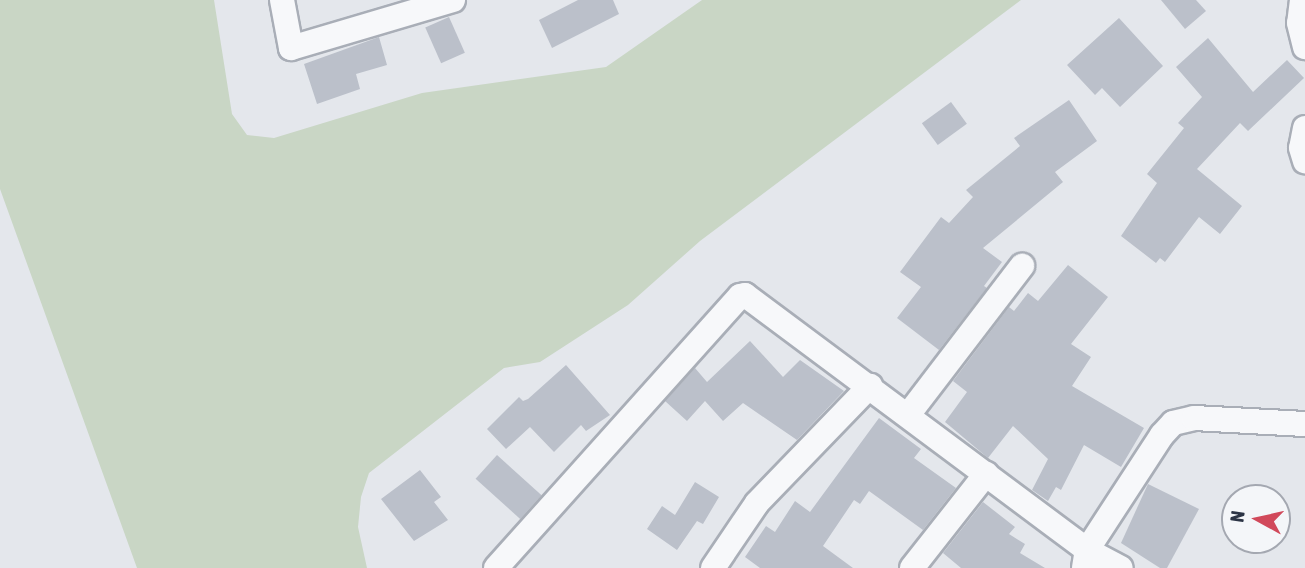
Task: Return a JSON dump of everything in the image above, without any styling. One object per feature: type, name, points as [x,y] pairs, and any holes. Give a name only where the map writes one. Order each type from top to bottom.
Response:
[{"type":"street","points":[[282,0],[291,48],[453,0]]},
{"type":"street","points":[[1302,0],[1299,23],[1305,47]]},
{"type":"street","points":[[1305,128],[1301,148],[1305,161]]},
{"type":"street","points":[[908,415],[1022,266]]},
{"type":"street","points":[[496,568],[740,296],[750,296],[986,474],[1086,559],[1121,568]]},
{"type":"street","points":[[713,568],[757,503],[870,386]]},
{"type":"street","points":[[1086,559],[1162,435],[1173,423],[1194,418],[1305,424]]},
{"type":"street","points":[[912,568],[986,474]]},
{"type":"green space","points":[[0,0],[214,0],[232,114],[247,135],[274,138],[422,93],[606,67],[702,0],[1021,0],[700,241],[628,305],[540,362],[504,368],[369,473],[361,497],[358,527],[367,568],[137,568],[0,189]]},
{"type":"building","points":[[578,0],[613,0],[619,14],[552,48],[539,20]]},
{"type":"building","points":[[1161,0],[1196,0],[1206,11],[1185,29]]},
{"type":"building","points":[[449,17],[465,53],[441,63],[425,28]]},
{"type":"building","points":[[1119,18],[1163,66],[1120,107],[1102,88],[1095,95],[1067,65]]},
{"type":"building","points":[[379,37],[387,65],[356,74],[360,89],[317,104],[304,64]]},
{"type":"building","points":[[1208,38],[1253,92],[1287,60],[1304,78],[1248,131],[1240,123],[1197,169],[1242,206],[1220,234],[1199,217],[1165,262],[1160,258],[1156,263],[1121,236],[1157,183],[1147,174],[1184,128],[1178,123],[1202,97],[1176,67]]},
{"type":"building","points":[[1069,100],[1097,141],[1055,172],[1063,182],[983,248],[1002,262],[984,286],[987,288],[939,350],[897,318],[921,287],[900,272],[941,217],[949,223],[973,197],[966,190],[1020,146],[1014,138]]},
{"type":"building","points":[[951,102],[967,124],[938,145],[922,123]]},
{"type":"building","points":[[1068,265],[1108,297],[1071,344],[1091,357],[1072,386],[1144,428],[1121,467],[1084,445],[1061,490],[1056,487],[1048,501],[1032,490],[1048,459],[1013,426],[988,458],[945,422],[967,392],[953,381],[1009,307],[1014,311],[1028,293],[1038,301]]},
{"type":"building","points":[[750,341],[783,377],[800,360],[844,391],[797,440],[743,403],[723,421],[705,401],[687,421],[665,401],[695,368],[707,382]]},
{"type":"building","points":[[566,365],[610,415],[586,431],[581,425],[554,452],[530,427],[506,449],[487,429],[519,397],[523,401],[528,399]]},
{"type":"building","points":[[879,418],[921,449],[914,458],[956,488],[923,530],[869,491],[860,504],[854,500],[823,546],[853,568],[760,568],[745,557],[766,526],[775,532],[795,501],[810,512]]},
{"type":"building","points":[[497,455],[542,495],[520,519],[476,479]]},
{"type":"building","points":[[420,470],[441,497],[434,502],[448,520],[414,541],[381,499]]},
{"type":"building","points":[[695,482],[719,497],[703,524],[697,521],[677,550],[647,529],[662,506],[675,515]]},
{"type":"building","points":[[1148,484],[1199,509],[1167,568],[1160,568],[1121,543]]},
{"type":"building","points":[[983,502],[1015,527],[1009,534],[1025,544],[1020,553],[1045,568],[961,568],[943,553]]}]
